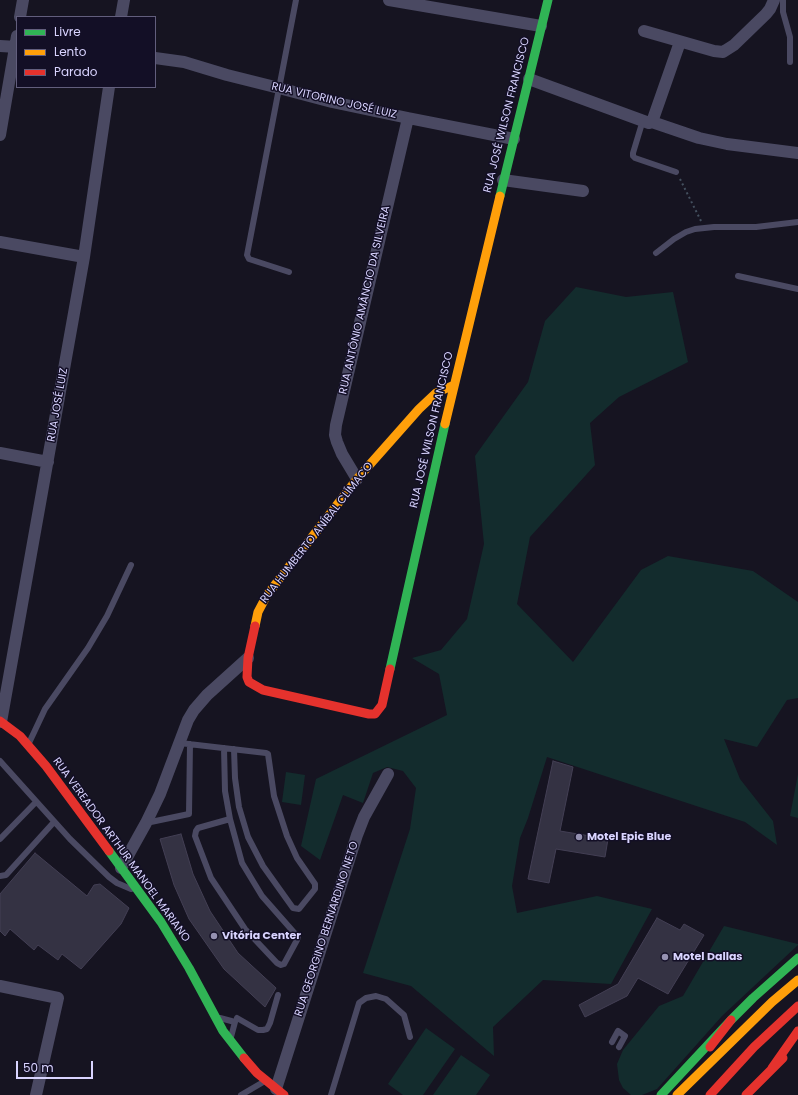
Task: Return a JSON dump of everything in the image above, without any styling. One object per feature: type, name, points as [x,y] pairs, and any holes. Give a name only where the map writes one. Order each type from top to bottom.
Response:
[{"type":"main road","name":"RUA JOSÉ WILSON FRANCISCO","points":[[248,658],[247,677],[249,682],[263,690],[369,714],[375,714],[382,705],[454,385],[548,0]]},
{"type":"main road","name":"RUA HUMBERTO ANÍBAL CLÍMACO","points":[[248,658],[258,612],[267,595],[357,479],[428,400],[436,393],[454,385]]},
{"type":"main road","name":"RUA VEREADOR ARTHUR MANOEL MARIANO","points":[[1,722],[20,736],[46,766],[161,922],[230,1041],[250,1066],[280,1092]]},
{"type":"main road","points":[[661,1095],[753,998],[798,958]]},
{"type":"main road","points":[[677,1095],[772,1002],[798,980]]},
{"type":"main road","points":[[710,1095],[754,1047],[798,1006]]},
{"type":"main road","points":[[673,1095],[731,1020]]},
{"type":"main road","points":[[772,1068],[798,1031]]},
{"type":"main road","points":[[746,1095],[798,1044]]},
{"type":"street","points":[[20,16],[23,0]]},
{"type":"street","points":[[121,16],[124,0]]},
{"type":"street","points":[[389,0],[541,26]]},
{"type":"street","points":[[644,32],[714,51],[723,52],[766,14],[774,0]]},
{"type":"street","points":[[648,121],[680,42]]},
{"type":"street","points":[[0,46],[16,43],[0,134]]},
{"type":"street","name":"RUA VITORINO JOSÉ LUIZ","points":[[156,58],[184,62],[310,97],[408,118],[514,138]]},
{"type":"street","points":[[529,80],[579,97],[597,105],[699,138],[727,144],[798,153]]},
{"type":"street","name":"RUA JOSÉ LUIZ","points":[[1,722],[84,257],[109,88]]},
{"type":"street","name":"RUA ANTÔNIO AMÂNCIO DA SILVEIRA","points":[[357,479],[342,454],[337,442],[336,425],[408,118]]},
{"type":"street","points":[[503,180],[583,191]]},
{"type":"street","points":[[0,242],[84,257]]},
{"type":"street","points":[[0,453],[48,462]]},
{"type":"street","points":[[121,868],[146,823],[185,744],[188,720],[199,703],[248,658]]},
{"type":"street","name":"RUA GEORGINO BERNARDINO NETO","points":[[280,1092],[357,834],[364,817],[388,774]]},
{"type":"street","points":[[0,986],[58,998],[36,1095]]},
{"type":"lane","points":[[289,272],[249,259],[247,255],[296,0]]},
{"type":"lane","points":[[783,0],[783,12],[790,37],[790,62]]},
{"type":"lane","points":[[648,121],[633,156],[676,172]]},
{"type":"lane","points":[[656,253],[686,232],[705,228],[732,226],[756,227],[798,222]]},
{"type":"lane","points":[[738,276],[798,289]]},
{"type":"lane","points":[[28,744],[45,709],[88,648],[107,616],[131,565]]},
{"type":"lane","points":[[146,823],[190,814],[185,744],[234,749],[266,753],[269,757],[274,796],[286,836],[297,858],[315,884],[315,890],[299,908],[293,908],[263,866],[248,837],[239,807],[235,778],[234,749]]},
{"type":"lane","points":[[224,748],[225,791],[230,819],[242,863],[262,896],[298,937],[284,964],[277,963],[244,929],[208,871],[195,836],[196,831],[198,828],[230,819]]},
{"type":"lane","points":[[0,761],[54,822],[108,877],[117,883],[137,891]]},
{"type":"lane","points":[[0,839],[36,802]]},
{"type":"lane","points":[[0,876],[6,875],[54,822]]},
{"type":"lane","points":[[237,1018],[258,1030],[267,1028],[270,1023],[278,995]]},
{"type":"lane","points":[[331,1095],[359,1004],[366,998],[376,996],[386,999],[404,1015],[410,1037]]},
{"type":"lane","points":[[215,1016],[235,1022],[230,1041]]},
{"type":"lane","points":[[612,1042],[618,1031],[625,1036],[619,1047]]},
{"type":"lane","points":[[241,1095],[266,1081]]},
{"type":"path","points":[[676,172],[705,228]]},
{"type":"green space","points":[[576,287],[626,297],[673,292],[688,362],[619,397],[590,423],[595,465],[530,537],[517,604],[573,662],[641,570],[668,556],[753,571],[798,602],[798,698],[787,700],[757,747],[724,739],[740,779],[773,821],[777,845],[745,822],[547,757],[528,818],[520,838],[512,886],[517,913],[597,896],[652,909],[611,984],[543,980],[493,1027],[494,1056],[411,986],[363,973],[410,829],[416,788],[403,771],[387,767],[373,773],[363,803],[343,795],[320,860],[301,846],[316,779],[447,715],[439,674],[412,658],[441,650],[467,619],[484,544],[475,456],[528,382],[545,321]]},
{"type":"green space","points":[[286,772],[305,775],[301,805],[282,802]]},
{"type":"green space","points":[[798,774],[798,818],[790,816]]},
{"type":"green space","points":[[724,926],[798,945],[722,1016],[657,1089],[642,1095],[631,1095],[623,1088],[619,1080],[617,1064],[623,1050],[659,1006],[683,996]]},
{"type":"green space","points":[[426,1028],[455,1049],[423,1095],[403,1095],[388,1084]]},
{"type":"green space","points":[[461,1055],[490,1075],[476,1095],[433,1095]]},
{"type":"building","points":[[553,761],[573,767],[560,831],[608,839],[605,857],[556,849],[549,883],[528,879]]},
{"type":"building","name":"Vitória Center","points":[[181,834],[193,874],[210,911],[238,953],[276,988],[265,1007],[224,969],[189,919],[174,885],[160,839]]},
{"type":"building","points":[[35,853],[87,896],[94,885],[100,884],[129,908],[121,924],[81,969],[62,954],[58,960],[38,945],[34,950],[10,929],[5,936],[0,931],[0,894]]},
{"type":"building","points":[[657,918],[680,930],[684,924],[704,935],[668,994],[638,978],[627,996],[585,1017],[579,1005],[618,984]]},
{"type":"traffic: fast","points":[[500,196],[548,0]]},
{"type":"traffic: fast","points":[[390,669],[445,424]]},
{"type":"traffic: fast","points":[[109,851],[161,922],[189,968],[223,1031],[244,1058]]},
{"type":"traffic: fast","points":[[661,1095],[731,1020],[753,998],[798,958]]},
{"type":"traffic: slow","points":[[445,424],[500,196]]},
{"type":"traffic: slow","points":[[255,626],[258,612],[267,595],[357,479],[419,409],[436,393],[454,385]]},
{"type":"traffic: slow","points":[[677,1095],[772,1002],[798,980]]},
{"type":"traffic: jam","points":[[255,626],[248,658],[247,677],[249,682],[263,690],[369,714],[375,714],[382,705],[390,669]]},
{"type":"traffic: jam","points":[[0,721],[20,736],[46,766],[109,851]]},
{"type":"traffic: jam","points":[[710,1095],[754,1047],[798,1006]]},
{"type":"traffic: jam","points":[[710,1047],[731,1020]]},
{"type":"traffic: jam","points":[[772,1068],[798,1031]]},
{"type":"traffic: jam","points":[[244,1058],[257,1073],[284,1095]]},
{"type":"traffic: jam","points":[[746,1095],[783,1058]]},
{"type":"place","name":"Motel Epic Blue","points":[[579,837]]},
{"type":"place","name":"Vitória Center","points":[[214,936]]},
{"type":"place","name":"Motel Dallas","points":[[665,957]]}]
